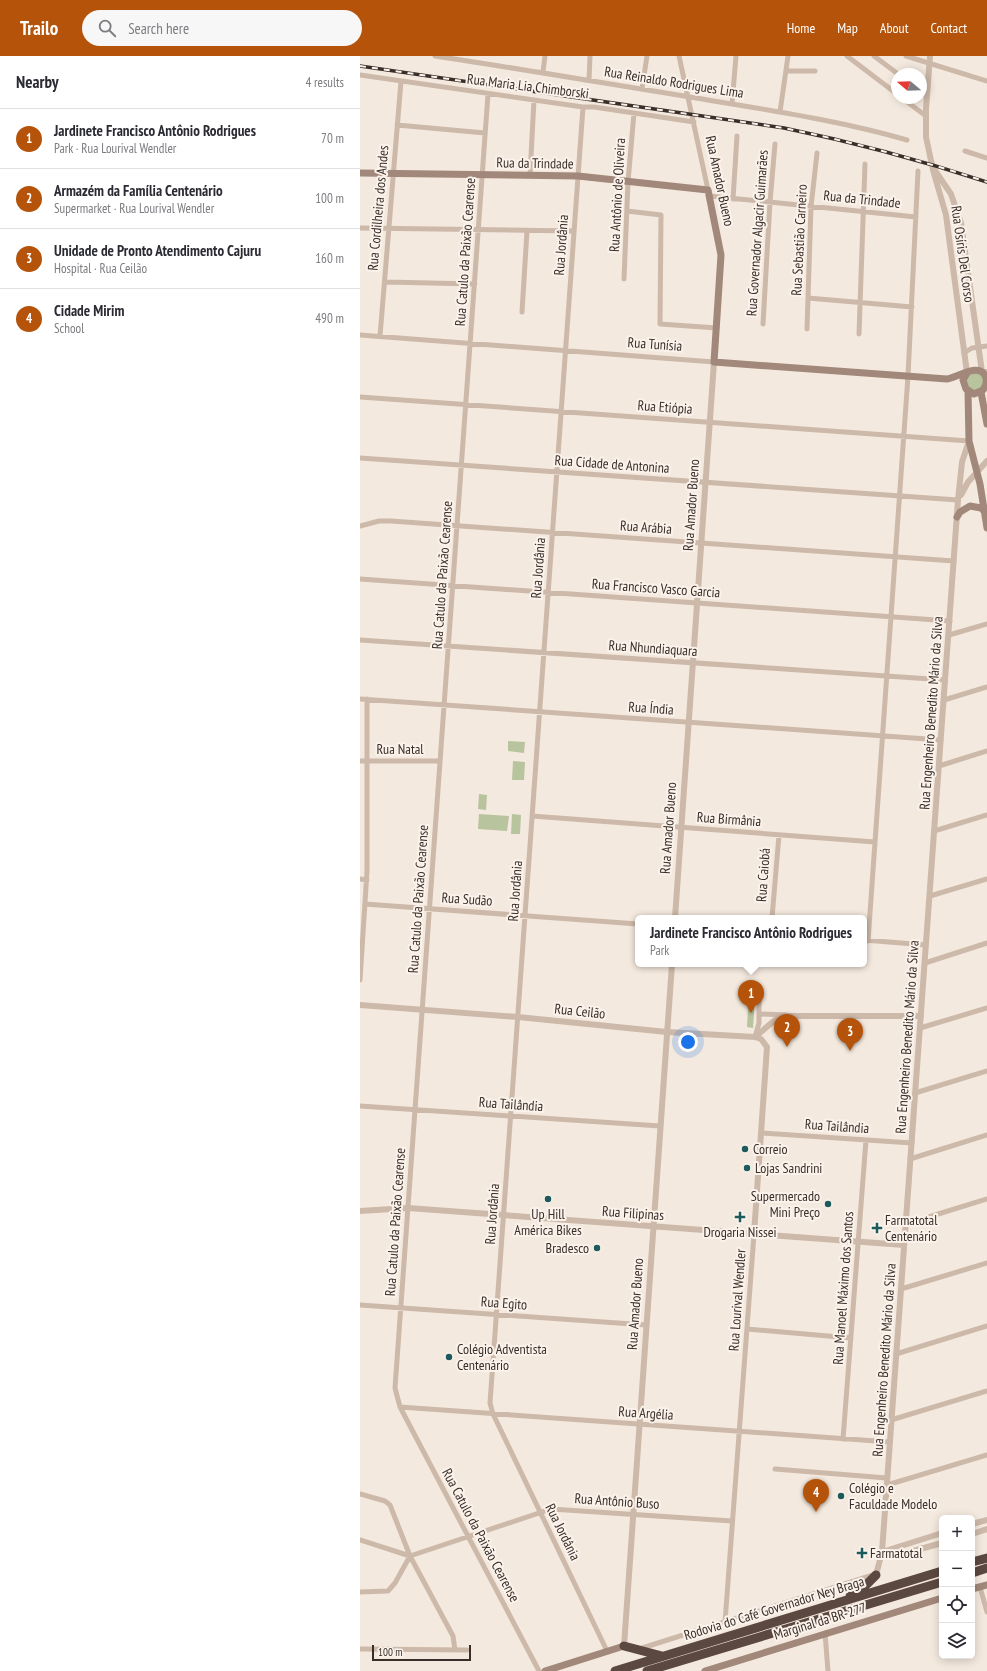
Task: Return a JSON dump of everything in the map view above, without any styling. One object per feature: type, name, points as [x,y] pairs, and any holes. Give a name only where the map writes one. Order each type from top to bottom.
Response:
[{"type":"highway","points":[[975,1561],[987,1558]]},
{"type":"highway","points":[[975,1571],[987,1568]]},
{"type":"highway","name":"Rodovia do Café Governador Ney Braga","points":[[615,1671],[939,1573]]},
{"type":"highway","points":[[836,1604],[866,1585],[876,1575]]},
{"type":"highway","name":"Rodovia do Café Governador Ney Braga","points":[[647,1671],[939,1583]]},
{"type":"highway","points":[[624,1646],[663,1656]]},
{"type":"highway","points":[[672,1671],[691,1657]]},
{"type":"main road","name":"Rua da Trindade","points":[[360,173],[578,176],[709,193]]},
{"type":"main road","name":"Rua Amador Bueno","points":[[709,193],[721,255],[714,362]]},
{"type":"main road","name":"Rua Tunísia","points":[[714,362],[947,379],[967,373]]},
{"type":"main road","points":[[987,424],[984,389],[987,381],[985,372],[976,370],[967,373],[963,380],[966,389],[969,441],[977,472],[987,528]]},
{"type":"main road","name":"Rua Tunísia","points":[[947,379],[966,389]]},
{"type":"main road","points":[[966,389],[974,394],[984,389]]},
{"type":"main road","points":[[957,517],[960,512],[970,506],[975,506],[985,512]]},
{"type":"main road","name":"Marginal da BR-277","points":[[705,1671],[939,1599]]},
{"type":"main road","points":[[545,1671],[624,1646]]},
{"type":"street","name":"Rua Reinaldo Rodrigues Lima","points":[[435,56],[468,58],[780,112],[845,124],[907,140]]},
{"type":"street","points":[[543,72],[545,56]]},
{"type":"street","points":[[589,80],[590,56]]},
{"type":"street","points":[[642,89],[647,56]]},
{"type":"street","name":"Rua Amador Bueno","points":[[678,56],[709,193]]},
{"type":"street","points":[[732,104],[736,56]]},
{"type":"street","points":[[780,112],[788,56]]},
{"type":"street","points":[[847,56],[891,89]]},
{"type":"street","points":[[874,56],[891,69]]},
{"type":"street","points":[[906,56],[987,81]]},
{"type":"street","points":[[927,88],[930,56]]},
{"type":"street","points":[[786,71],[816,71]]},
{"type":"street","name":"Rua Maria Lia Chimborski","points":[[360,75],[694,122]]},
{"type":"street","name":"Rua Cordilheira dos Andes","points":[[380,336],[400,81]]},
{"type":"street","name":"Rua Catulo da Paixão Cearense","points":[[488,94],[395,1388],[400,1407],[539,1671]]},
{"type":"street","points":[[530,175],[534,100]]},
{"type":"street","points":[[910,104],[926,116]]},
{"type":"street","points":[[926,104],[926,137],[931,164]]},
{"type":"street","name":"Rua Jordânia","points":[[582,107],[490,1403],[493,1414],[606,1651]]},
{"type":"street","name":"Rua Antônio de Oliveira","points":[[624,279],[628,182],[634,113]]},
{"type":"street","points":[[397,125],[485,133]]},
{"type":"street","points":[[733,198],[737,136]]},
{"type":"street","name":"Rua Governador Algacir Guimarães","points":[[763,324],[775,144]]},
{"type":"street","points":[[965,152],[987,158]]},
{"type":"street","name":"Rua Sebastião Carneiro","points":[[807,328],[811,206],[817,153]]},
{"type":"street","points":[[859,334],[865,164]]},
{"type":"street","name":"Rua Osíris Del Corso","points":[[931,164],[951,194],[961,223],[979,347],[985,372]]},
{"type":"street","name":"Rua Osíris Del Corso","points":[[931,164],[947,223],[967,373]]},
{"type":"street","points":[[867,930],[876,842],[896,557],[912,307],[918,171]]},
{"type":"street","name":"Rua da Trindade","points":[[709,193],[733,198],[916,217]]},
{"type":"street","points":[[627,211],[661,214],[660,324],[717,328]]},
{"type":"street","points":[[360,228],[574,231]]},
{"type":"street","points":[[522,312],[527,230]]},
{"type":"street","points":[[384,282],[475,284]]},
{"type":"street","points":[[808,298],[912,307]]},
{"type":"street","name":"Rua Tunísia","points":[[360,335],[714,362]]},
{"type":"street","points":[[964,353],[969,349],[987,346]]},
{"type":"street","name":"Rua Amador Bueno","points":[[675,915],[714,362]]},
{"type":"street","name":"Rua Etiópia","points":[[360,397],[969,441]]},
{"type":"street","name":"Rua Engenheiro Benedito Mário da Silva","points":[[876,1575],[882,1552],[958,500],[962,462],[969,441]]},
{"type":"street","name":"Rua Cidade de Antonina","points":[[360,458],[958,500]]},
{"type":"street","name":"Rua Engenheiro Benedito Mário da Silva","points":[[958,500],[968,482],[987,461]]},
{"type":"street","name":"Rua Arábia","points":[[360,526],[384,520],[954,561]]},
{"type":"street","name":"Rua Francisco Vasco Garcia","points":[[360,579],[950,621]]},
{"type":"street","points":[[948,635],[987,624]]},
{"type":"street","name":"Rua Nhundiaquara","points":[[360,640],[945,680]]},
{"type":"street","points":[[944,700],[987,687]]},
{"type":"street","name":"Rua Índia","points":[[360,699],[941,740]]},
{"type":"street","points":[[360,980],[367,880],[367,699]]},
{"type":"street","points":[[939,766],[987,751]]},
{"type":"street","name":"Rua Natal","points":[[360,761],[440,761]]},
{"type":"street","name":"Rua Birmânia","points":[[532,816],[876,842]]},
{"type":"street","points":[[934,831],[987,816]]},
{"type":"street","name":"Rua Caiobá","points":[[772,915],[778,835]]},
{"type":"street","points":[[360,879],[367,880]]},
{"type":"street","points":[[930,896],[987,879]]},
{"type":"street","name":"Rua Sudão","points":[[365,904],[635,924]]},
{"type":"street","points":[[867,940],[926,945]]},
{"type":"street","points":[[925,963],[987,943]]},
{"type":"street","name":"Rua Amador Bueno","points":[[624,1646],[672,967]]},
{"type":"street","points":[[755,1037],[759,1023],[759,986]]},
{"type":"street","name":"Rua Ceilão","points":[[360,1005],[422,1011],[518,1017],[667,1032],[755,1037]]},
{"type":"street","points":[[920,1028],[987,1008]]},
{"type":"street","points":[[759,1014],[921,1016]]},
{"type":"street","points":[[755,1037],[780,1018],[792,1015]]},
{"type":"street","name":"Rua Lourival Wendler","points":[[725,1622],[767,1047],[761,1039],[755,1037]]},
{"type":"street","points":[[915,1093],[987,1071]]},
{"type":"street","name":"Rua Tailândia","points":[[360,1106],[660,1126]]},
{"type":"street","name":"Rua Tailândia","points":[[761,1133],[912,1143]]},
{"type":"street","points":[[910,1159],[987,1136]]},
{"type":"street","name":"Rua Manoel Máximo dos Santos","points":[[843,1439],[866,1140]]},
{"type":"street","points":[[906,1224],[987,1199]]},
{"type":"street","name":"Rua Filipinas","points":[[360,1211],[408,1208],[904,1245]]},
{"type":"street","points":[[901,1289],[987,1263]]},
{"type":"street","name":"Rua Egito","points":[[360,1305],[646,1325]]},
{"type":"street","points":[[896,1354],[987,1326]]},
{"type":"street","points":[[747,1329],[851,1338]]},
{"type":"street","points":[[891,1420],[987,1391]]},
{"type":"street","name":"Rua Argélia","points":[[400,1407],[890,1442]]},
{"type":"street","points":[[887,1485],[987,1455]]},
{"type":"street","points":[[775,1469],[887,1478]]},
{"type":"street","points":[[360,1494],[385,1500],[390,1505],[410,1556],[452,1636],[455,1650]]},
{"type":"street","name":"Rua Antônio Buso","points":[[410,1556],[540,1512],[557,1509],[732,1521]]},
{"type":"street","points":[[975,1523],[987,1520]]},
{"type":"street","points":[[975,1533],[987,1529]]},
{"type":"street","points":[[882,1552],[939,1534]]},
{"type":"street","points":[[360,1540],[410,1556]]},
{"type":"street","points":[[882,1552],[895,1556],[939,1544]]},
{"type":"street","points":[[360,1592],[388,1591],[395,1583],[410,1556]]},
{"type":"street","name":"Marginal da BR-277","points":[[637,1649],[876,1575]]},
{"type":"street","points":[[984,1586],[987,1612]]},
{"type":"street","points":[[825,1633],[828,1671]]},
{"type":"street","points":[[360,1649],[467,1650]]},
{"type":"green space","points":[[975,371],[985,378],[980,390],[970,391],[965,378]]},
{"type":"green space","points":[[508,741],[525,742],[524,753],[508,751]]},
{"type":"green space","points":[[513,761],[525,762],[524,780],[512,780]]},
{"type":"green space","points":[[479,794],[487,795],[486,810],[478,809]]},
{"type":"green space","points":[[479,814],[509,816],[507,831],[478,829]]},
{"type":"green space","points":[[512,814],[521,815],[520,834],[511,834]]},
{"type":"green space","points":[[749,990],[755,998],[753,1028],[747,1027]]},
{"type":"railway","points":[[360,66],[784,128],[886,152],[987,182]]},
{"type":"place","name":"Jardinete Francisco Antônio Rodrigues","points":[[751,1013]]},
{"type":"place","name":"Armazém da Família Centenário","points":[[787,1047]]},
{"type":"place","name":"Unidade de Pronto Atendimento Cajuru","points":[[850,1051]]},
{"type":"place","name":"Correio","points":[[745,1149]]},
{"type":"place","name":"Lojas Sandrini","points":[[747,1168]]},
{"type":"place","name":"Up Hill América Bikes","points":[[548,1199]]},
{"type":"place","name":"Supermercado Mini Preço","points":[[828,1204]]},
{"type":"place","name":"Drogaria Nissei","points":[[740,1217]]},
{"type":"place","name":"Farmatotal Centenário","points":[[877,1228]]},
{"type":"place","name":"Bradesco","points":[[597,1248]]},
{"type":"place","name":"Colégio Adventista Centenário","points":[[449,1357]]},
{"type":"place","name":"Colégio e Faculdade Modelo","points":[[841,1496]]},
{"type":"place","name":"Cidade Mirim","points":[[816,1512]]},
{"type":"place","name":"Farmatotal","points":[[862,1553]]}]
